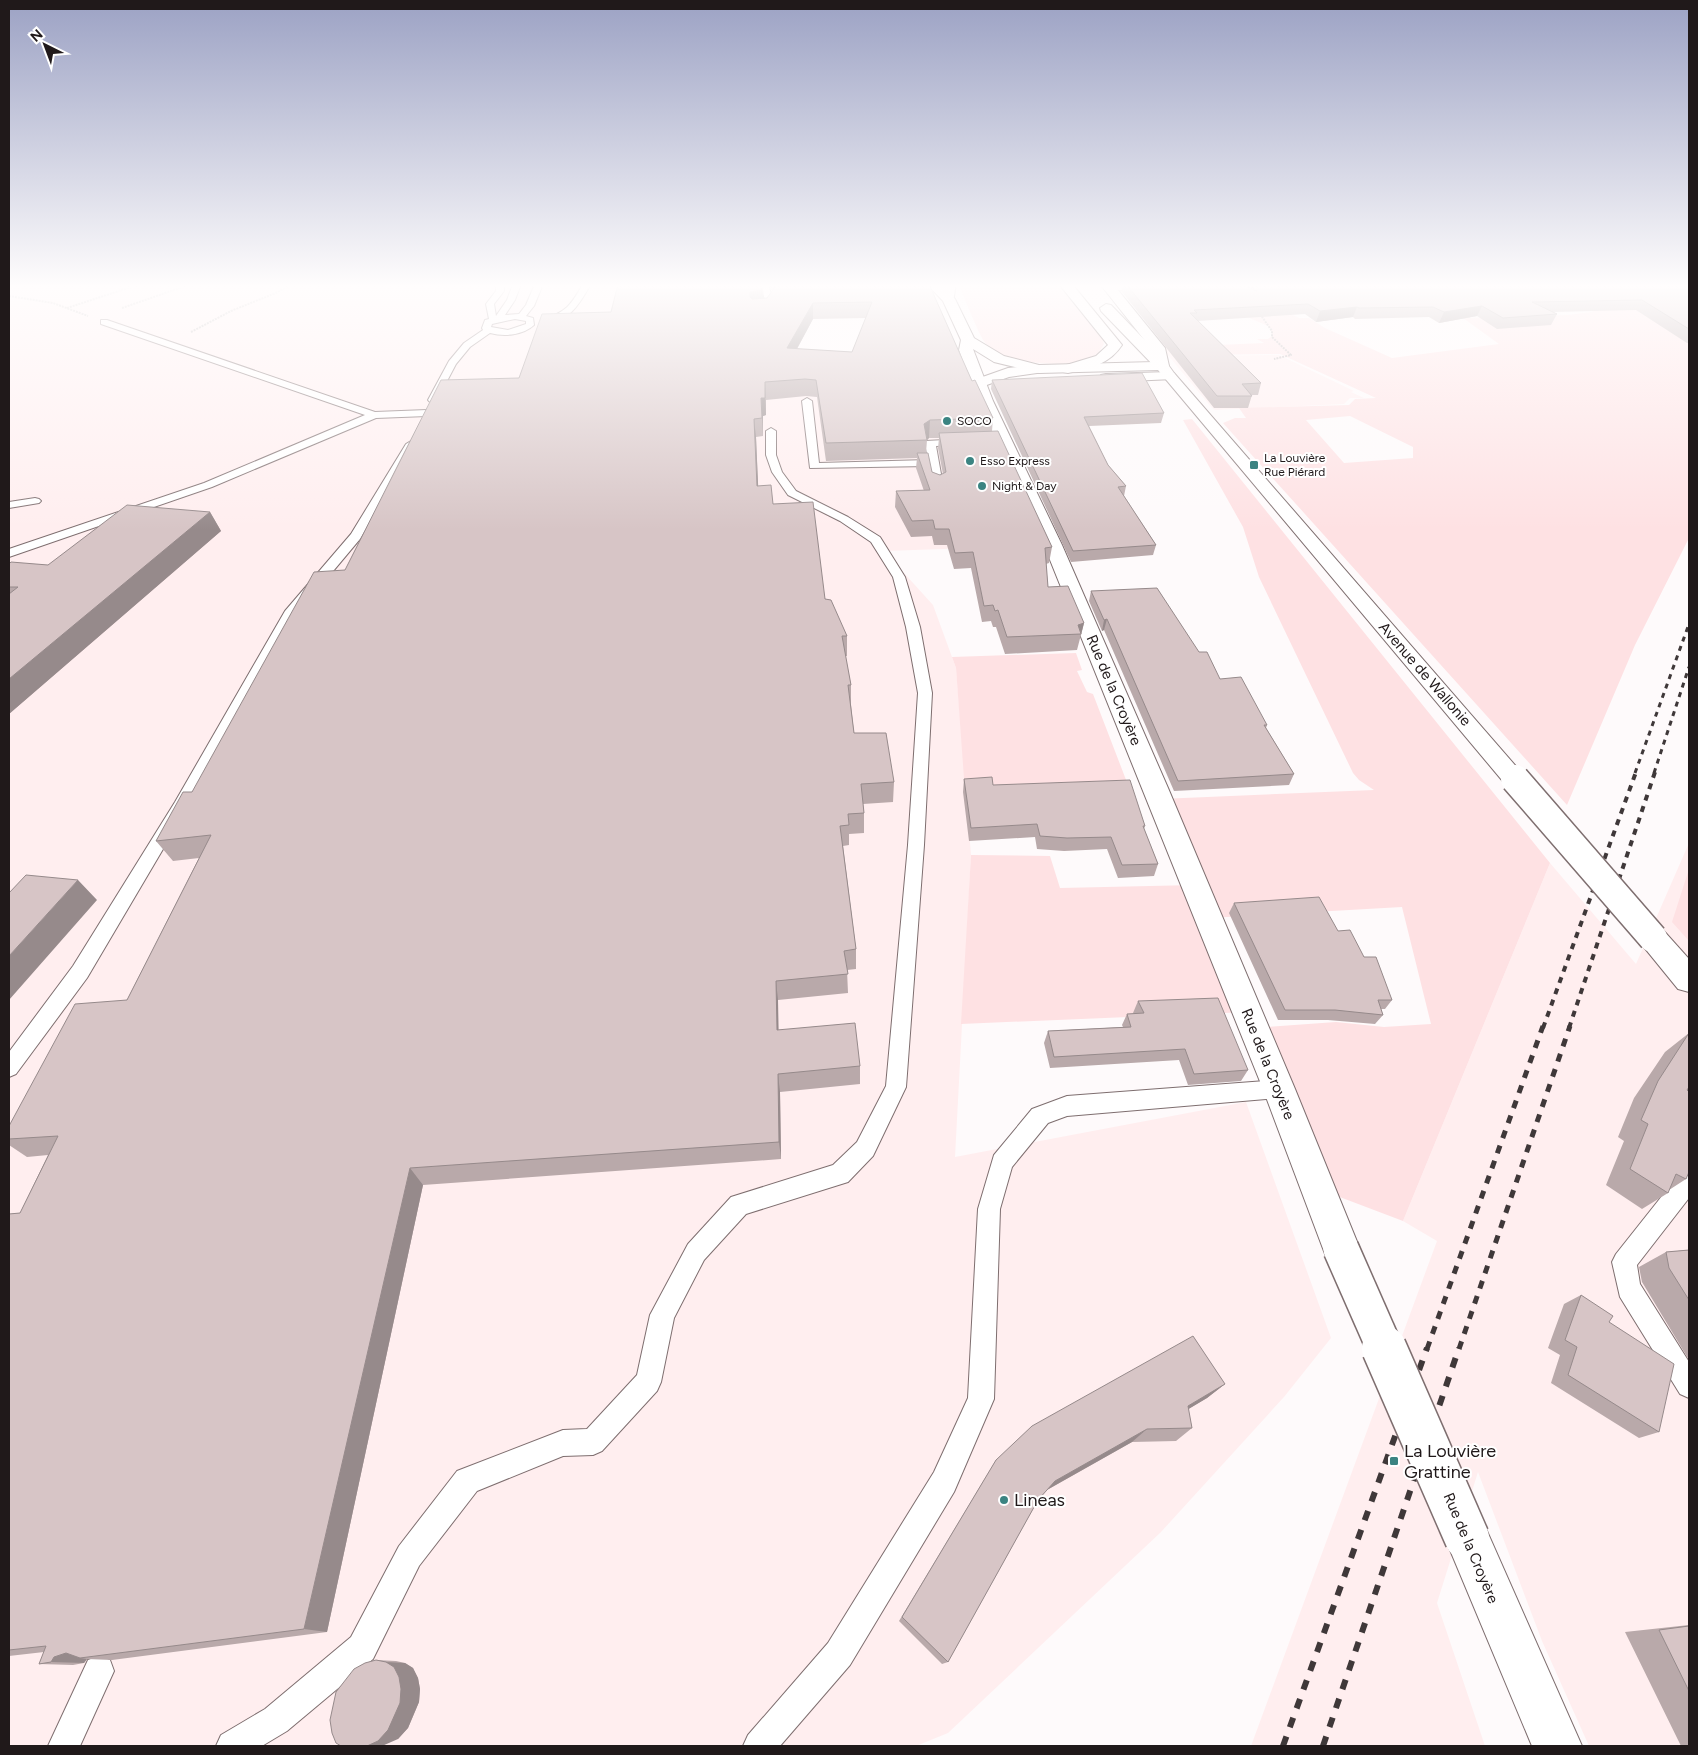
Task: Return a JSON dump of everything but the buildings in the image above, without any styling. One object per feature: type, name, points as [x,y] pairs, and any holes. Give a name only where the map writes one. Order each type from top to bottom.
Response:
[{"type":"main road","name":"Rue de la Croyère","points":[[973,366],[999,441],[1057,554],[1279,1089],[1341,1249],[1557,1746]]},
{"type":"main road","points":[[1027,366],[1039,369]]},
{"type":"main road","points":[[1068,369],[1079,366]]},
{"type":"main road","name":"Avenue de Wallonie","points":[[1161,366],[1689,980]]},
{"type":"main road","points":[[1164,366],[1166,371]]},
{"type":"main road","points":[[980,382],[1012,370],[1166,371]]},
{"type":"main road","points":[[980,382],[1166,371]]},
{"type":"lane","points":[[231,366],[374,415]]},
{"type":"lane","points":[[9,1068],[80,972],[181,805],[292,611],[356,536],[414,439],[451,366]]},
{"type":"lane","points":[[807,401],[814,466],[934,463]]},
{"type":"lane","points":[[9,553],[208,485],[374,415],[427,413]]},
{"type":"lane","points":[[232,1746],[276,1720],[362,1648],[409,1556],[466,1481],[563,1443],[593,1442],[648,1382],[662,1315],[696,1252],[739,1205],[840,1174],[865,1149],[896,1087],[914,873],[925,693],[913,627],[899,577],[876,540],[844,519],[792,493],[777,472],[771,455],[771,431]]},
{"type":"lane","points":[[938,486],[930,443],[976,442]]},
{"type":"lane","points":[[9,505],[35,501]]},
{"type":"lane","points":[[9,566],[45,540]]},
{"type":"lane","points":[[759,1746],[839,1654],[944,1482],[982,1399],[989,1209],[1002,1162],[1040,1116],[1068,1106],[1279,1089]]},
{"type":"lane","points":[[1689,1180],[1624,1262],[1629,1288],[1689,1385]]},
{"type":"lane","points":[[64,1746],[99,1671]]},
{"type":"shaded area","points":[[9,366],[795,366],[799,390],[943,404],[1030,546],[884,551],[933,605],[956,668],[971,855],[955,1157],[1246,1102],[1331,1338],[1284,1397],[1161,1532],[948,1733],[916,1746],[9,1746]]},
{"type":"shaded area","points":[[1177,366],[1302,366],[1354,391],[1351,392],[1364,398],[1350,398],[1344,404],[1215,410]]},
{"type":"shaded area","points":[[1306,366],[1689,366],[1689,538],[1635,645],[1567,805],[1223,423],[1235,418],[1246,418],[1239,408],[1349,405],[1355,399],[1376,398]],"holes":[[[1350,416],[1413,447],[1413,458],[1344,463],[1306,420]]]},
{"type":"shaded area","points":[[1192,419],[1550,863],[1403,1221],[1316,1188],[1254,1028],[1336,1022],[1384,1027],[1431,1024],[1402,907],[1209,918],[1248,1012],[961,1024],[971,855],[1050,856],[1060,888],[1195,885],[1160,799],[1374,790],[1359,780],[1353,773],[1259,577],[1243,527],[1183,420]]},
{"type":"shaded area","points":[[1076,653],[1082,670],[1077,671],[1087,692],[1093,694],[1128,785],[965,792],[956,668],[952,657]]},
{"type":"shaded area","points":[[1689,843],[1689,1746],[1589,1746],[1542,1641],[1478,1472],[1437,1603],[1485,1746],[1251,1746],[1437,1241],[1403,1221],[1550,863],[1636,964]]},
{"type":"shaded area","points":[[1689,869],[1689,941],[1672,922]]},
{"type":"railway","points":[[1635,773],[1689,624]]},
{"type":"railway","points":[[1654,773],[1689,667]]},
{"type":"railway","points":[[1543,1028],[1636,772]]},
{"type":"railway","points":[[1569,1028],[1655,772]]},
{"type":"railway","points":[[1427,1349],[1543,1026]]},
{"type":"railway","points":[[1459,1349],[1570,1026]]},
{"type":"railway","points":[[1283,1746],[1427,1348]]},
{"type":"railway","points":[[1323,1746],[1459,1348]]},
{"type":"place","name":"SOCO","points":[[947,421]]},
{"type":"place","name":"Esso Express","points":[[970,461]]},
{"type":"place","name":"La Louvière Rue Piérard","points":[[1254,465]]},
{"type":"place","name":"Night & Day","points":[[982,486]]},
{"type":"place","name":"La Louvière Grattine","points":[[1394,1461]]},
{"type":"place","name":"Lineas","points":[[1004,1500]]}]
